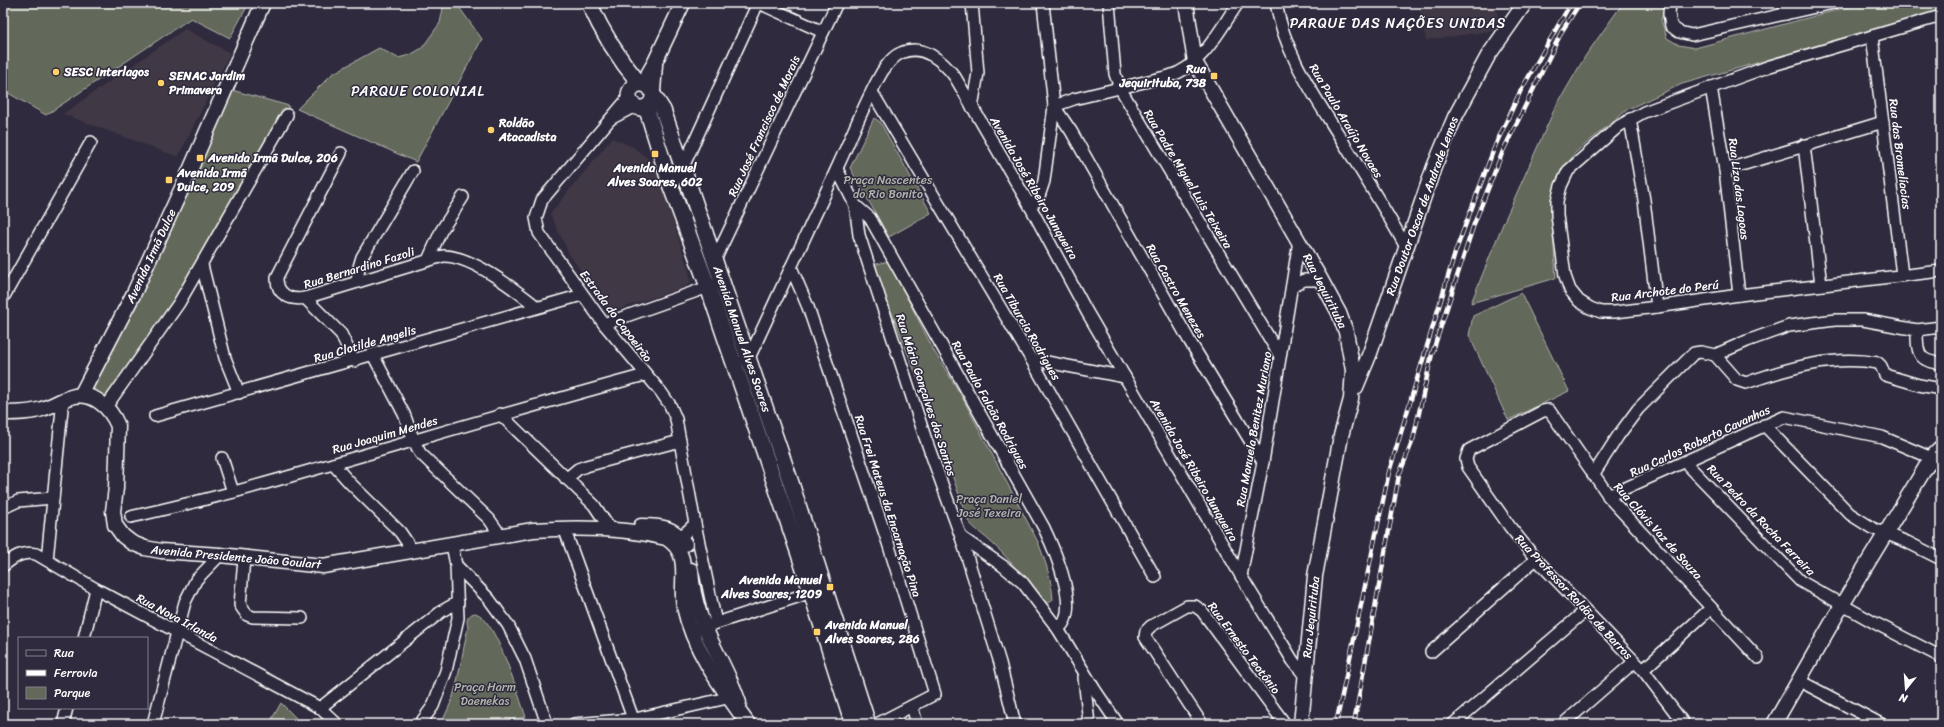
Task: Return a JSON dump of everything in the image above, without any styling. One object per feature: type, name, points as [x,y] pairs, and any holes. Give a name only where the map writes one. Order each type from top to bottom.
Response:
[{"type":"main road","name":"Avenida Manuel Alves Soares","points":[[589,3],[603,35],[641,94],[648,113],[671,187],[708,287],[800,557],[853,724]]},
{"type":"main road","name":"Avenida Manuel Alves Soares","points":[[641,94],[663,110],[749,358],[868,724]]},
{"type":"street","name":"Avenida Irmã Dulce","points":[[81,395],[133,296],[263,3]]},
{"type":"street","points":[[641,94],[683,3]]},
{"type":"street","points":[[671,187],[683,167],[759,3],[823,32]]},
{"type":"street","name":"Rua José Francisco de Morais","points":[[715,260],[837,3]]},
{"type":"street","points":[[972,3],[978,73],[972,107]]},
{"type":"street","points":[[1030,206],[1038,198],[1042,190],[1054,106],[1043,3]]},
{"type":"street","name":"Rua Padre Miguel Luis Teixeira","points":[[1109,3],[1115,74],[1120,88],[1280,356]]},
{"type":"street","name":"Rua Jequirituba","points":[[1186,3],[1195,62],[1321,280],[1344,326],[1352,360],[1351,399],[1341,436],[1315,576],[1301,724]]},
{"type":"street","points":[[1054,106],[1074,99],[1176,74],[1195,62],[1238,3]]},
{"type":"street","name":"Rua Paulo Araújo Novaes","points":[[1276,3],[1278,17],[1286,42],[1308,86],[1406,247]]},
{"type":"street","name":"Rua Doutor Oscar de Andrade Lemos","points":[[1351,399],[1370,353],[1434,167],[1461,103],[1488,56],[1524,3]]},
{"type":"street","points":[[1670,3],[1668,14],[1671,26],[1679,32],[1692,35],[1786,9],[1833,3]]},
{"type":"street","name":"Rua Archote do Perú","points":[[1941,16],[1770,66],[1665,103],[1630,119],[1568,171],[1561,186],[1557,201],[1557,215],[1565,276],[1570,290],[1579,301],[1590,308],[1601,312],[1657,307],[1739,295],[1941,271]]},
{"type":"street","name":"Rua das Bromelíacias","points":[[1872,36],[1902,275]]},
{"type":"street","name":"Avenida José Ribeiro Junqueira","points":[[749,358],[872,92],[890,61],[901,53],[914,50],[933,56],[948,69],[972,107],[1030,206],[1087,312],[1241,576],[1293,661],[1305,676]]},
{"type":"street","name":"Rua Liza das Lagoas","points":[[1711,87],[1725,170],[1739,295]]},
{"type":"street","name":"Rua Tiburcio Rodrigues","points":[[872,92],[1031,360],[1155,577]]},
{"type":"street","name":"Estrada do Capoeirão","points":[[641,94],[610,120],[561,176],[542,200],[537,211],[536,218],[539,233],[582,295],[670,405],[676,419],[695,524]]},
{"type":"street","name":"Rua Castro Menezes","points":[[1054,106],[1071,131],[1189,340],[1263,462]]},
{"type":"street","points":[[106,407],[179,303],[287,116]]},
{"type":"street","points":[[1630,119],[1644,200],[1657,307]]},
{"type":"street","points":[[1725,170],[1883,122]]},
{"type":"street","points":[[1051,135],[1071,131]]},
{"type":"street","points":[[3,298],[91,142]]},
{"type":"street","points":[[1804,145],[1821,285]]},
{"type":"street","name":"Rua Bernardino Fazoli","points":[[341,153],[277,277],[278,287],[285,295],[298,300],[428,260],[450,255],[470,263],[513,288],[537,307]]},
{"type":"street","name":"Rua Mário Gonçalves dos Santos","points":[[837,169],[855,205],[859,235],[961,537],[1000,663],[1015,724]]},
{"type":"street","points":[[357,282],[362,257],[413,171]]},
{"type":"street","points":[[428,260],[441,231],[463,197]]},
{"type":"street","name":"Rua Paulo Falcão Rodrigues","points":[[855,205],[870,218],[1044,528],[1063,576],[1066,600],[1066,620],[1058,629]]},
{"type":"street","name":"Rua Manuela Benitez Muriano","points":[[1241,576],[1263,462],[1299,241]]},
{"type":"street","points":[[202,265],[224,351],[231,375],[239,393]]},
{"type":"street","name":"Rua Frei Mateus da Encarnação Pina","points":[[791,266],[808,307],[888,543],[935,694],[877,724]]},
{"type":"street","points":[[1292,286],[1304,280],[1321,280]]},
{"type":"street","points":[[604,324],[722,282]]},
{"type":"street","name":"Rua Clotilde Angelis","points":[[155,416],[354,361],[582,295]]},
{"type":"street","points":[[305,298],[341,334],[354,361]]},
{"type":"street","points":[[1593,475],[1618,436],[1638,409],[1691,354],[1698,352],[1715,355],[1747,341],[1789,326],[1835,320],[1863,320],[1918,330],[1941,327]]},
{"type":"street","points":[[1918,330],[1918,351],[1920,355],[1930,363],[1941,363]]},
{"type":"street","points":[[1352,360],[1370,353]]},
{"type":"street","points":[[373,355],[408,423],[420,453],[489,519],[501,536]]},
{"type":"street","points":[[1715,355],[1737,380],[1746,383],[1787,369],[1856,360],[1878,363],[1886,375],[1919,385],[1941,389]]},
{"type":"street","points":[[734,363],[749,358]]},
{"type":"street","points":[[1031,360],[1125,377]]},
{"type":"street","name":"Rua Joaquim Mendes","points":[[131,518],[233,492],[414,441],[500,414],[645,375]]},
{"type":"street","points":[[3,413],[29,412],[43,409],[63,399],[81,395]]},
{"type":"street","name":"Avenida Presidente João Goulart","points":[[81,395],[91,397],[106,407],[114,417],[118,426],[117,472],[113,511],[115,525],[122,536],[132,543],[146,548],[161,551],[220,555],[244,559],[323,566],[533,530],[661,526],[672,530],[678,540]]},
{"type":"street","points":[[47,560],[63,399]]},
{"type":"street","name":"Rua Professor Roldão de Barros","points":[[1550,412],[1547,410],[1543,411],[1472,448],[1466,456],[1468,466],[1510,527],[1536,559],[1643,670],[1679,722]]},
{"type":"street","name":"Rua Clóvis Vaz de Souza","points":[[1550,412],[1608,496],[1710,609],[1758,658]]},
{"type":"street","points":[[500,414],[594,505],[604,528]]},
{"type":"street","name":"Rua Carlos Roberto Cavanhas","points":[[1608,496],[1784,417],[1796,418],[1882,437],[1938,456]]},
{"type":"street","points":[[1764,425],[1842,507],[1863,523],[1941,559]]},
{"type":"street","points":[[566,479],[578,469],[586,466],[680,441]]},
{"type":"street","points":[[1774,724],[1798,680],[1885,534],[1938,456]]},
{"type":"street","points":[[222,458],[233,492]]},
{"type":"street","name":"Rua Pedro da Rocha Ferreira","points":[[1685,462],[1792,575],[1808,587],[1941,657]]},
{"type":"street","points":[[333,464],[350,483],[400,532],[413,551]]},
{"type":"street","points":[[3,508],[18,501],[53,498]]},
{"type":"street","points":[[695,524],[704,627]]},
{"type":"street","points":[[695,524],[678,540],[688,549],[696,607],[733,697],[739,704],[738,711],[748,724]]},
{"type":"street","points":[[564,528],[635,721]]},
{"type":"street","points":[[961,537],[1003,566],[1023,583],[1058,629],[1084,673],[1118,724]]},
{"type":"street","points":[[420,724],[433,706],[446,671],[458,618],[456,564],[452,545]]},
{"type":"street","name":"Rua Nova Irlanda","points":[[3,566],[20,554],[28,552],[47,560],[96,589],[177,633],[320,708],[337,724]]},
{"type":"street","points":[[153,724],[185,602],[191,589],[202,573],[220,555]]},
{"type":"street","points":[[244,559],[240,605],[246,614],[253,618],[302,618]]},
{"type":"street","points":[[1431,652],[1536,559]]},
{"type":"street","points":[[456,564],[489,599],[508,626],[525,659],[546,724]]},
{"type":"street","points":[[704,627],[810,592],[824,585]]},
{"type":"street","points":[[84,637],[96,589]]},
{"type":"street","points":[[320,708],[442,611],[458,602]]},
{"type":"street","name":"Rua Ernesto Teotônio","points":[[1202,724],[1145,637],[1146,631],[1151,626],[1187,606],[1192,605],[1202,611],[1285,724]]},
{"type":"street","points":[[1643,670],[1710,609]]},
{"type":"street","points":[[1453,724],[1585,611]]},
{"type":"street","points":[[1562,724],[1634,662]]},
{"type":"street","points":[[1084,673],[1089,724]]},
{"type":"street","points":[[1798,680],[1881,724]]},
{"type":"street","points":[[574,724],[635,721],[733,697]]},
{"type":"street","points":[[912,706],[917,724]]},
{"type":"street","points":[[63,724],[67,709]]},
{"type":"street","points":[[1856,724],[1862,714]]},
{"type":"shaded area","points":[[1418,3],[1496,3],[1499,30],[1426,40]]},
{"type":"shaded area","name":"SENAC Jardim Primavera","points":[[185,29],[230,53],[178,157],[63,114]]},
{"type":"shaded area","points":[[612,138],[633,147],[656,165],[691,279],[689,284],[679,289],[613,311],[607,308],[569,254],[550,214]]},
{"type":"green space","name":"SESC Interlagos","points":[[3,3],[249,3],[230,38],[191,18],[46,115],[3,90]]},
{"type":"green space","points":[[444,3],[456,3],[482,39],[416,162],[297,109],[332,74],[379,48],[398,58],[410,55],[422,48],[440,23]]},
{"type":"green space","points":[[1623,3],[1666,3],[1661,20],[1667,38],[1679,45],[1695,48],[1863,3],[1941,3],[1941,11],[1682,84],[1628,109],[1575,153],[1557,180],[1551,205],[1556,278],[1471,303],[1502,226],[1555,108],[1586,55]]},
{"type":"green space","points":[[232,90],[289,106],[167,315],[104,398],[86,390],[116,343],[136,304]]},
{"type":"green space","name":"Praça Nascentes do Rio Bonito","points":[[874,118],[880,122],[931,213],[889,237],[850,168]]},
{"type":"green space","name":"Praça Daniel José Texeira","points":[[889,261],[934,351],[961,395],[1038,542],[1050,578],[1053,600],[1049,603],[1040,603],[1006,557],[968,521],[928,405],[873,265]]},
{"type":"green space","points":[[1521,293],[1569,391],[1508,420],[1469,335],[1473,316]]},
{"type":"green space","name":"Praça Harm Daenekas","points":[[474,613],[482,617],[498,641],[526,717],[487,724],[447,724],[443,720],[452,700],[457,682],[468,627],[468,618]]},
{"type":"green space","points":[[281,703],[298,720],[300,724],[269,724]]},
{"type":"railway","points":[[1336,724],[1389,472],[1456,250],[1495,146],[1520,92],[1571,3]]},
{"type":"railway","points":[[1354,724],[1399,475],[1413,440],[1432,354],[1474,224],[1503,151],[1562,31],[1580,3]]},
{"type":"place","name":"SESC Interlagos","points":[[56,72]]},
{"type":"place","name":"Rua Jequirituba, 738","points":[[1214,76]]},
{"type":"place","name":"SENAC Jardim Primavera","points":[[161,83]]},
{"type":"place","name":"Roldão Atacadista","points":[[491,130]]},
{"type":"place","name":"Avenida Manuel Alves Soares, 602","points":[[655,154]]},
{"type":"place","name":"Avenida Irmã Dulce, 206","points":[[200,158]]},
{"type":"place","name":"Avenida Irmã Dulce, 209","points":[[169,180]]},
{"type":"place","name":"Avenida Manuel Alves Soares, 1209","points":[[830,587]]},
{"type":"place","name":"Avenida Manuel Alves Soares, 286","points":[[817,632]]},
{"type":"district","name":"PARQUE DAS NAÇÕES UNIDAS","points":[[1398,23]]},
{"type":"district","name":"PARQUE COLONIAL","points":[[418,91]]}]
